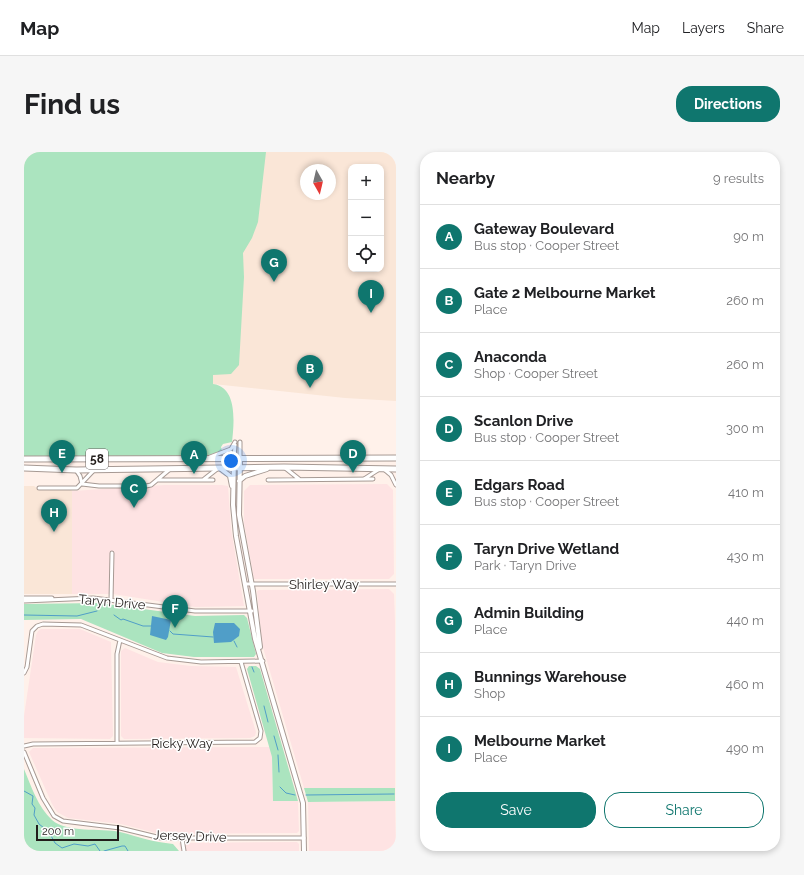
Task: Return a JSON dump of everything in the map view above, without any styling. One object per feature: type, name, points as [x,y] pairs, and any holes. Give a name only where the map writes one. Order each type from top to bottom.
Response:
[{"type":"main road","name":"58","points":[[24,459],[396,458]]},
{"type":"main road","name":"58","points":[[26,468],[76,470],[271,467],[396,469]]},
{"type":"street","points":[[202,459],[231,449],[235,442],[237,468],[233,496]]},
{"type":"street","points":[[237,459],[240,442]]},
{"type":"street","points":[[239,481],[245,476],[271,467]]},
{"type":"street","points":[[284,467],[293,476],[301,480]]},
{"type":"street","points":[[237,468],[242,534],[252,584],[263,661]]},
{"type":"street","points":[[82,484],[98,486],[146,486],[151,485],[170,469]]},
{"type":"street","points":[[204,480],[219,469],[230,476],[236,536],[255,639],[263,661],[303,803],[304,851]]},
{"type":"street","points":[[364,480],[382,469],[390,473],[396,485]]},
{"type":"street","points":[[76,470],[80,476],[82,484]]},
{"type":"street","points":[[39,488],[75,488],[82,484],[88,474],[94,470]]},
{"type":"street","points":[[157,480],[213,480]]},
{"type":"street","points":[[268,480],[373,480]]},
{"type":"street","points":[[236,536],[242,534]]},
{"type":"street","points":[[111,600],[112,553]]},
{"type":"street","name":"Shirley Way","points":[[246,584],[396,584]]},
{"type":"street","name":"Taryn Drive","points":[[24,598],[111,600],[195,611],[256,610]]},
{"type":"street","name":"Taryn Drive","points":[[24,601],[70,598]]},
{"type":"street","points":[[24,673],[27,666],[32,631],[36,626],[43,624],[81,625],[167,658],[201,662],[263,661]]},
{"type":"street","points":[[117,743],[116,654],[120,640]]},
{"type":"street","name":"Ricky Way","points":[[24,746],[33,744],[257,741],[260,738],[261,732],[240,662]]},
{"type":"street","name":"Jersey Drive","points":[[24,752],[43,798],[54,816],[60,820],[120,828],[158,838],[304,838]]},
{"type":"street","points":[[182,838],[184,851]]},
{"type":"shaded area","points":[[224,152],[396,152],[396,401],[345,398],[213,384],[210,300]]},
{"type":"shaded area","points":[[387,484],[393,490],[394,574],[389,579],[254,579],[244,523],[244,491],[250,485]]},
{"type":"shaded area","points":[[165,485],[228,486],[231,529],[244,606],[195,607],[113,594],[72,594],[72,491]]},
{"type":"shaded area","points":[[24,486],[34,486],[40,490],[72,491],[72,594],[24,594]]},
{"type":"shaded area","points":[[389,589],[394,594],[395,622],[395,788],[304,788],[262,644],[257,591]]},
{"type":"shaded area","points":[[41,629],[80,629],[111,642],[113,736],[110,739],[24,738],[24,716],[36,635]]},
{"type":"shaded area","points":[[125,648],[158,662],[191,666],[236,667],[256,732],[255,736],[250,738],[124,739],[121,736],[121,651]]},
{"type":"shaded area","points":[[270,747],[272,757],[273,801],[298,801],[299,831],[297,833],[160,834],[121,824],[68,818],[57,812],[52,804],[29,752],[33,748]]},
{"type":"shaded area","points":[[395,801],[396,851],[309,851],[308,802]]},
{"type":"shaded area","points":[[297,842],[299,844],[299,851],[181,851],[179,843]]},
{"type":"green space","points":[[24,152],[266,152],[258,222],[252,238],[243,253],[244,277],[239,365],[231,374],[213,375],[213,384],[221,387],[227,392],[233,407],[232,442],[223,444],[221,447],[222,451],[205,456],[24,456]]},
{"type":"green space","points":[[99,603],[195,616],[244,615],[247,618],[256,654],[254,657],[194,657],[162,653],[81,619],[24,620],[24,604]]},
{"type":"green space","points":[[249,666],[256,666],[260,669],[298,801],[273,801],[272,757],[247,669]]},
{"type":"green space","points":[[24,769],[35,796],[43,809],[52,820],[58,824],[66,827],[120,832],[152,841],[173,844],[179,851],[29,851],[24,842]]},
{"type":"green space","points":[[304,788],[395,788],[395,801],[308,802]]},
{"type":"water","points":[[152,616],[171,620],[168,637],[166,640],[150,635]]},
{"type":"water","points":[[215,623],[234,623],[240,629],[239,636],[231,642],[214,643],[213,632]]},
{"type":"waterway","points":[[24,615],[77,616],[97,611]]},
{"type":"waterway","points":[[114,615],[121,620],[123,619],[143,626],[152,626]]},
{"type":"waterway","points":[[170,631],[173,634],[213,637]]},
{"type":"waterway","points":[[234,641],[237,647]]},
{"type":"waterway","points":[[252,667],[254,672]]},
{"type":"waterway","points":[[264,706],[268,722]]},
{"type":"waterway","points":[[274,736],[278,750]]},
{"type":"waterway","points":[[278,755],[279,772]]},
{"type":"waterway","points":[[280,787],[286,793],[295,795]]},
{"type":"waterway","points":[[24,791],[33,796],[32,804],[35,808],[34,815],[39,824],[49,832],[55,843],[62,848],[74,844],[88,846],[95,844],[100,851]]},
{"type":"waterway","points":[[306,795],[394,794]]},
{"type":"waterway","points":[[104,851],[122,846],[125,846],[128,851]]},
{"type":"place","name":"Admin Building","points":[[274,282]]},
{"type":"place","name":"Melbourne Market","points":[[371,313]]},
{"type":"place","name":"Gate 2 Melbourne Market","points":[[310,388]]},
{"type":"place","name":"Edgars Road","points":[[62,473]]},
{"type":"place","name":"Scanlon Drive","points":[[353,473]]},
{"type":"place","name":"Gateway Boulevard","points":[[194,474]]},
{"type":"place","name":"Anaconda","points":[[134,508]]},
{"type":"place","name":"Bunnings Warehouse","points":[[54,532]]},
{"type":"place","name":"Taryn Drive Wetland","points":[[175,628]]}]
